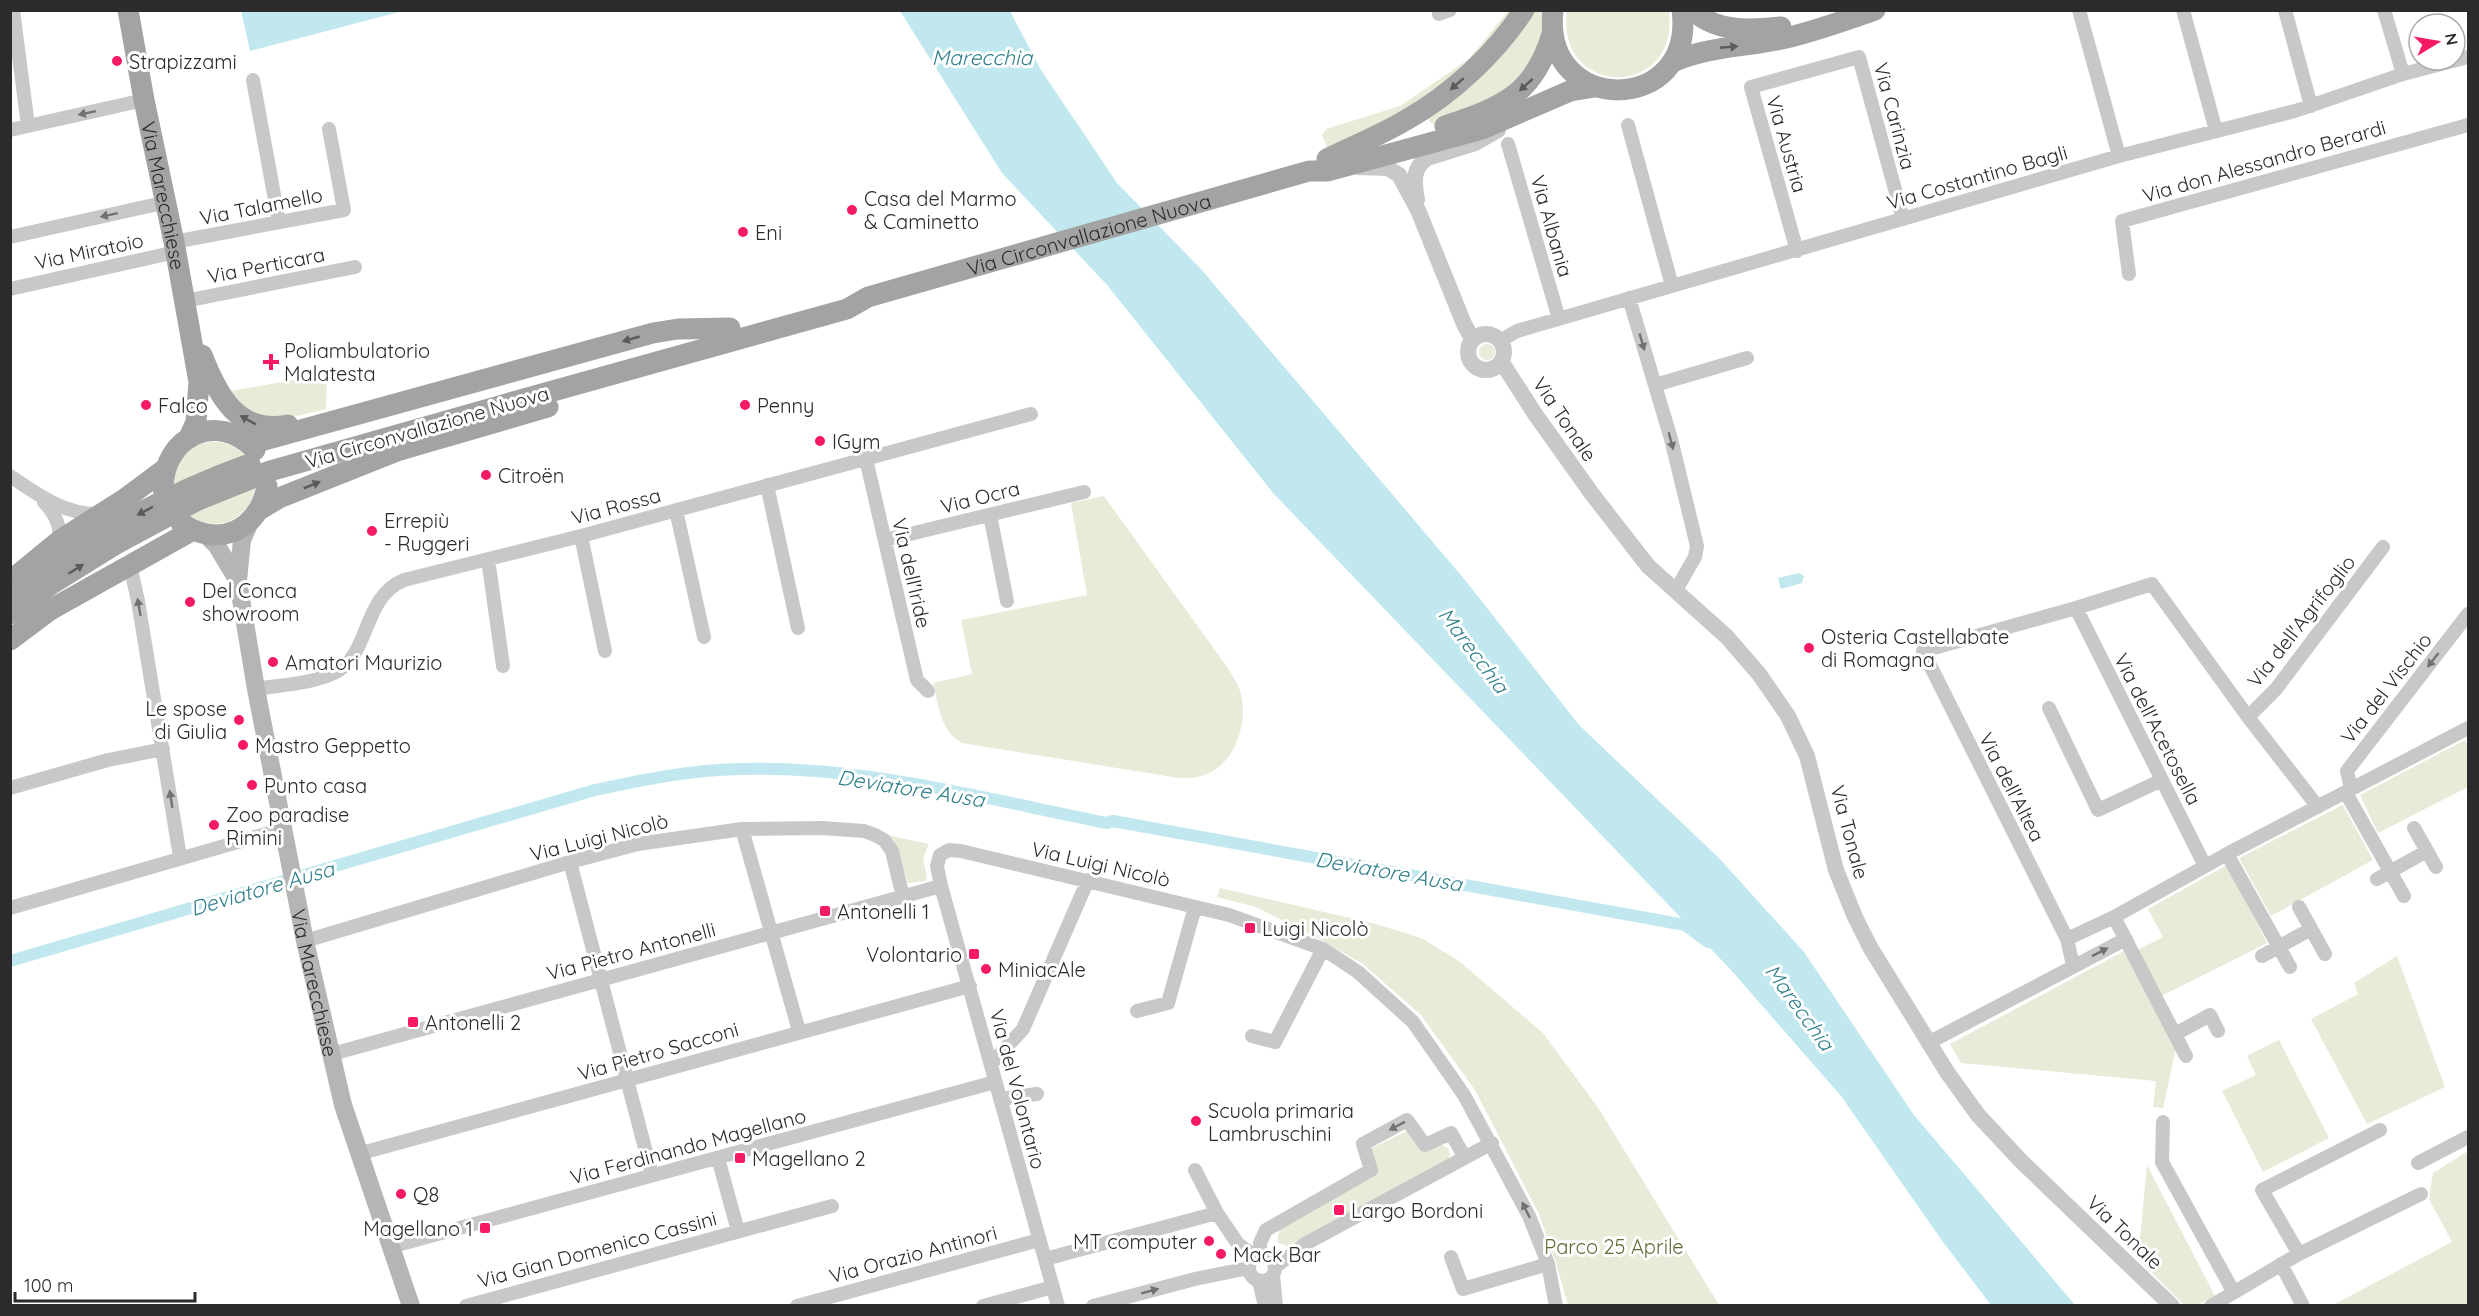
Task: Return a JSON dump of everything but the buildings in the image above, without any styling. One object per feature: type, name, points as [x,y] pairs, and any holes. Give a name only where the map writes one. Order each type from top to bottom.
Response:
[{"type":"main road","name":"Via Marecchiese","points":[[128,10],[187,309],[199,382],[196,422],[189,438]]},
{"type":"main road","points":[[1327,159],[1408,119],[1443,96],[1499,44],[1524,10]]},
{"type":"main road","points":[[1553,10],[1552,34],[1564,63],[1575,75],[1595,87],[1621,91],[1636,89],[1656,79],[1673,62],[1681,45],[1684,26],[1682,10]]},
{"type":"main road","points":[[1693,10],[1716,24],[1746,30],[1784,27],[1849,10]]},
{"type":"main road","points":[[1673,62],[1714,48],[1788,38],[1875,10]]},
{"type":"main road","name":"Via Circonvallazione Nuova","points":[[1309,171],[1327,159],[1378,149],[1472,117],[1498,105],[1534,77],[1545,58],[1552,34]]},
{"type":"main road","name":"Via Circonvallazione Nuova","points":[[10,596],[47,569],[110,529],[193,486],[298,449],[499,399],[731,335],[847,309],[868,297],[1309,171],[1327,171],[1482,129],[1570,91],[1595,87]]},
{"type":"main road","points":[[187,309],[209,372],[220,393],[237,414],[252,424],[265,428],[279,427],[407,402]]},
{"type":"main road","points":[[10,581],[60,540],[99,514],[164,479],[174,451],[189,438],[204,432],[224,432],[243,439],[253,447],[653,333],[678,328],[731,335]]},
{"type":"main road","points":[[10,640],[50,610],[192,528],[228,533],[239,530],[279,498],[397,451],[687,369],[713,356],[731,335]]},
{"type":"main road","name":"Via Marecchiese","points":[[199,382],[224,432]]},
{"type":"main road","name":"Via Circonvallazione Nuova","points":[[10,614],[53,583],[116,544],[198,500],[270,471],[499,399]]},
{"type":"main road","points":[[254,516],[267,486]]},
{"type":"main road","name":"Via Marecchiese","points":[[254,516],[242,540],[238,581],[256,690],[304,941],[343,1105],[411,1305]]},
{"type":"main road","name":"Via Marecchiese","points":[[192,528],[217,546],[238,581]]},
{"type":"street","points":[[13,10],[14,43],[28,126]]},
{"type":"street","points":[[2079,10],[2119,156]]},
{"type":"street","points":[[2184,10],[2216,131]]},
{"type":"street","points":[[2285,10],[2311,106]]},
{"type":"street","points":[[2384,10],[2403,74]]},
{"type":"street","name":"Via Carinzia","points":[[1859,57],[1903,219]]},
{"type":"street","name":"Via Austria","points":[[1797,251],[1751,87],[1859,57]]},
{"type":"street","name":"Via Costantino Bagli","points":[[1500,341],[1517,331],[1629,298],[2119,156],[2311,106],[2403,74],[2469,57]]},
{"type":"street","points":[[253,80],[279,222]]},
{"type":"street","points":[[10,130],[144,100]]},
{"type":"street","points":[[1418,210],[1414,177],[1421,162],[1475,143],[1497,131],[1512,116]]},
{"type":"street","points":[[1629,125],[1672,286]]},
{"type":"street","name":"Via don Alessandro Berardi","points":[[2129,274],[2122,221],[2469,125]]},
{"type":"street","name":"Via Talamello","points":[[175,247],[279,222],[344,210],[329,129]]},
{"type":"street","name":"Via Albania","points":[[1508,144],[1559,319]]},
{"type":"street","points":[[1349,165],[1388,168],[1400,175],[1418,210],[1464,324],[1473,340],[1468,355],[1473,365],[1488,370],[1498,365],[1503,351],[1500,341],[1487,334],[1473,340]]},
{"type":"street","points":[[10,237],[166,202]]},
{"type":"street","name":"Via Miratoio","points":[[10,289],[175,247]]},
{"type":"street","name":"Via Perticara","points":[[187,309],[355,267]]},
{"type":"street","points":[[1629,298],[1671,439],[1697,546],[1695,557],[1676,590]]},
{"type":"street","points":[[1655,385],[1747,358]]},
{"type":"street","name":"Via Tonale","points":[[1501,361],[1535,414],[1592,494],[1648,566],[1726,637],[1759,674],[1788,716],[1807,756],[1836,870],[1855,917],[1870,947],[1928,1043],[1978,1115],[2021,1161],[2172,1305]]},
{"type":"street","name":"Via Rossa","points":[[256,690],[335,673],[347,664],[354,654],[377,603],[393,585],[404,580],[581,536],[1030,414]]},
{"type":"street","name":"Via dell'Iride","points":[[866,459],[917,680],[928,691]]},
{"type":"street","points":[[11,479],[59,507],[80,514],[99,514]]},
{"type":"street","points":[[767,485],[798,628]]},
{"type":"street","points":[[34,492],[54,512],[58,521],[60,540]]},
{"type":"street","name":"Via Ocra","points":[[885,540],[1084,492]]},
{"type":"street","points":[[676,510],[704,637]]},
{"type":"street","points":[[990,515],[1007,601]]},
{"type":"street","points":[[581,536],[605,651]]},
{"type":"street","name":"Via dell'Agrifoglio","points":[[2248,717],[2276,689],[2383,547]]},
{"type":"street","points":[[488,559],[503,666]]},
{"type":"street","points":[[130,565],[164,749],[180,857]]},
{"type":"street","name":"Via dell'Agrifoglio","points":[[1923,651],[2076,609],[2152,584],[2248,717],[2318,807]]},
{"type":"street","name":"Via dell'Acetosella","points":[[2076,609],[2205,866]]},
{"type":"street","name":"Via del Vischio","points":[[2349,791],[2347,771],[2469,614]]},
{"type":"street","name":"Via dell'Altea","points":[[1923,651],[2067,939],[2073,965]]},
{"type":"street","points":[[2049,708],[2098,810],[2162,780]]},
{"type":"street","points":[[2067,939],[2114,917],[2227,854],[2468,730]]},
{"type":"street","points":[[10,788],[108,760],[164,749]]},
{"type":"street","points":[[2349,791],[2404,896]]},
{"type":"street","name":"Via Luigi Nicolò","points":[[304,941],[638,843],[742,829],[822,828],[864,831],[875,835],[884,840],[892,851],[903,897]]},
{"type":"street","points":[[2414,828],[2436,867]]},
{"type":"street","points":[[10,908],[283,829]]},
{"type":"street","points":[[742,829],[799,1031]]},
{"type":"street","name":"Via Luigi Nicolò","points":[[937,866],[940,855],[949,850],[961,851],[1239,918],[1323,949],[1358,972],[1413,1022],[1464,1095],[1529,1216],[1548,1264],[1556,1305]]},
{"type":"street","points":[[2377,879],[2427,851]]},
{"type":"street","points":[[2227,854],[2290,967]]},
{"type":"street","points":[[570,862],[652,1175]]},
{"type":"street","name":"Via del Volontario","points":[[937,866],[1058,1305]]},
{"type":"street","points":[[991,1064],[1023,1029],[1088,880]]},
{"type":"street","name":"Via Pietro Antonelli","points":[[332,1054],[941,886]]},
{"type":"street","points":[[1137,1011],[1168,1003],[1195,907]]},
{"type":"street","points":[[2299,907],[2325,954]]},
{"type":"street","points":[[2114,917],[2186,1056]]},
{"type":"street","points":[[2262,956],[2311,929]]},
{"type":"street","points":[[1928,1043],[2126,939]]},
{"type":"street","points":[[1252,1036],[1275,1042],[1323,949]]},
{"type":"street","name":"Via Pietro Sacconi","points":[[358,1154],[627,1081],[799,1031],[970,986]]},
{"type":"street","points":[[2175,1034],[2210,1016],[2218,1031]]},
{"type":"street","name":"Via Ferdinando Magellano","points":[[390,1247],[995,1082]]},
{"type":"street","points":[[1000,1099],[1036,1094]]},
{"type":"street","points":[[1276,1305],[1262,1263],[1260,1242],[1266,1230],[1371,1170],[1363,1144],[1407,1120],[1425,1145],[1451,1133],[1465,1158]]},
{"type":"street","points":[[2163,1122],[2162,1162],[2234,1291]]},
{"type":"street","points":[[2299,1254],[2262,1190],[2380,1130]]},
{"type":"street","points":[[2418,1163],[2469,1137]]},
{"type":"street","points":[[1093,1305],[1262,1263],[1305,1244],[1491,1143]]},
{"type":"street","name":"Via Gian Domenico Cassini","points":[[718,1158],[738,1231]]},
{"type":"street","points":[[1195,1170],[1217,1213],[1238,1244],[1262,1263]]},
{"type":"street","points":[[2211,1305],[2299,1254],[2421,1194]]},
{"type":"street","name":"Via Gian Domenico Cassini","points":[[466,1305],[832,1206]]},
{"type":"street","points":[[1045,1259],[1217,1213]]},
{"type":"street","name":"Via Orazio Antinori","points":[[797,1305],[1039,1240]]},
{"type":"street","points":[[1451,1257],[1463,1288],[1548,1264]]},
{"type":"street","points":[[1262,1263],[1252,1276],[1259,1281],[1265,1305]]},
{"type":"street","points":[[2281,1264],[2303,1305]]},
{"type":"street","points":[[983,1305],[1053,1287]]},
{"type":"green space","points":[[1567,10],[1669,11],[1667,40],[1656,61],[1638,73],[1618,77],[1597,73],[1579,60],[1568,39]]},
{"type":"green space","points":[[1508,11],[1519,11],[1440,93],[1331,148],[1327,147],[1322,135],[1326,129],[1400,106],[1469,59]]},
{"type":"green space","points":[[1532,11],[1548,11],[1546,42],[1519,84],[1435,125],[1430,122],[1428,116]]},
{"type":"green space","points":[[1484,344],[1490,344],[1495,352],[1493,358],[1484,360],[1479,355],[1479,349]]},
{"type":"green space","points":[[327,374],[326,409],[299,415],[274,418],[262,416],[240,403],[231,391]]},
{"type":"green space","points":[[214,442],[230,445],[243,454],[252,467],[255,483],[252,499],[243,512],[230,521],[214,524],[198,521],[185,512],[176,499],[173,483],[176,467],[185,454],[198,445]]},
{"type":"green space","points":[[1104,496],[1227,667],[1239,688],[1243,712],[1238,737],[1226,760],[1204,775],[1179,778],[962,743],[949,732],[942,717],[933,683],[972,674],[961,620],[1087,595],[1071,503]]},
{"type":"green space","points":[[2465,740],[2468,746],[2468,787],[2378,833],[2360,795]]},
{"type":"green space","points":[[2343,805],[2373,860],[2271,916],[2239,858]]},
{"type":"green space","points":[[887,835],[929,844],[923,858],[927,878],[925,881],[908,883],[895,844]]},
{"type":"green space","points":[[2227,865],[2267,943],[2161,996],[2137,950],[2163,937],[2148,909]]},
{"type":"green space","name":"Parco 25 Aprile","points":[[1220,888],[1376,924],[1421,938],[1459,961],[1543,1033],[1599,1109],[1719,1305],[1568,1305],[1539,1214],[1475,1090],[1421,1015],[1363,964],[1256,907],[1217,897]]},
{"type":"green space","points":[[2124,951],[2176,1048],[2163,1108],[2153,1107],[2156,1081],[1961,1063],[1950,1044]]},
{"type":"green space","points":[[2397,956],[2445,1087],[2367,1124],[2311,1019],[2358,994],[2354,983]]},
{"type":"green space","points":[[2279,1040],[2329,1138],[2263,1172],[2222,1091],[2256,1075],[2247,1056]]},
{"type":"green space","points":[[1407,1131],[1449,1149],[1450,1157],[1445,1164],[1287,1246],[1277,1242],[1279,1230],[1377,1173],[1370,1149]]},
{"type":"green space","points":[[2468,1151],[2468,1305],[2333,1305],[2452,1242],[2429,1199],[2433,1173]]},
{"type":"green space","points":[[2147,1165],[2215,1296],[2197,1305],[2184,1305],[2138,1259]]},
{"type":"water","points":[[241,10],[403,10],[403,11],[250,51]]},
{"type":"water","name":"Marecchia","points":[[900,11],[1010,11],[1041,70],[1117,183],[1201,269],[1465,580],[1579,725],[1719,858],[1804,952],[1914,1115],[2075,1305],[1991,1305],[1943,1242],[1841,1096],[1731,970],[1274,494],[1107,285],[1002,173]]},
{"type":"water","points":[[1799,573],[1804,576],[1802,583],[1781,589],[1778,578]]},
{"type":"waterway","name":"Deviatore Ausa","points":[[10,961],[595,790],[684,773],[739,769],[832,772],[970,794],[1107,823],[1113,821],[1685,925],[1708,942]]},
{"type":"place","name":"Strapizzami","points":[[117,61]]},
{"type":"place","name":"Casa del Marmo & Caminetto","points":[[852,210]]},
{"type":"place","name":"Eni","points":[[743,232]]},
{"type":"place","name":"Poliambulatorio Malatesta","points":[[271,362]]},
{"type":"place","name":"Falco","points":[[146,405]]},
{"type":"place","name":"Penny","points":[[745,405]]},
{"type":"place","name":"IGym","points":[[820,441]]},
{"type":"place","name":"Citroën","points":[[486,475]]},
{"type":"place","name":"Errepiù - Ruggeri","points":[[372,531]]},
{"type":"place","name":"Del Conca showroom","points":[[190,602]]},
{"type":"place","name":"Osteria Castellabate di Romagna","points":[[1809,648]]},
{"type":"place","name":"Amatori Maurizio","points":[[273,662]]},
{"type":"place","name":"Le spose di Giulia","points":[[239,720]]},
{"type":"place","name":"Mastro Geppetto","points":[[243,745]]},
{"type":"place","name":"Punto casa","points":[[252,785]]},
{"type":"place","name":"Zoo paradise Rimini","points":[[214,825]]},
{"type":"place","name":"Antonelli 1","points":[[825,911]]},
{"type":"place","name":"Luigi Nicolò","points":[[1250,928]]},
{"type":"place","name":"Volontario","points":[[974,954]]},
{"type":"place","name":"MiniacAle","points":[[986,969]]},
{"type":"place","name":"Antonelli 2","points":[[413,1022]]},
{"type":"place","name":"Scuola primaria Lambruschini","points":[[1196,1121]]},
{"type":"place","name":"Magellano 2","points":[[740,1158]]},
{"type":"place","name":"Q8","points":[[401,1194]]},
{"type":"place","name":"Largo Bordoni","points":[[1339,1210]]},
{"type":"place","name":"Magellano 1","points":[[485,1228]]},
{"type":"place","name":"MT computer","points":[[1209,1241]]},
{"type":"place","name":"Mack Bar","points":[[1221,1254]]}]
